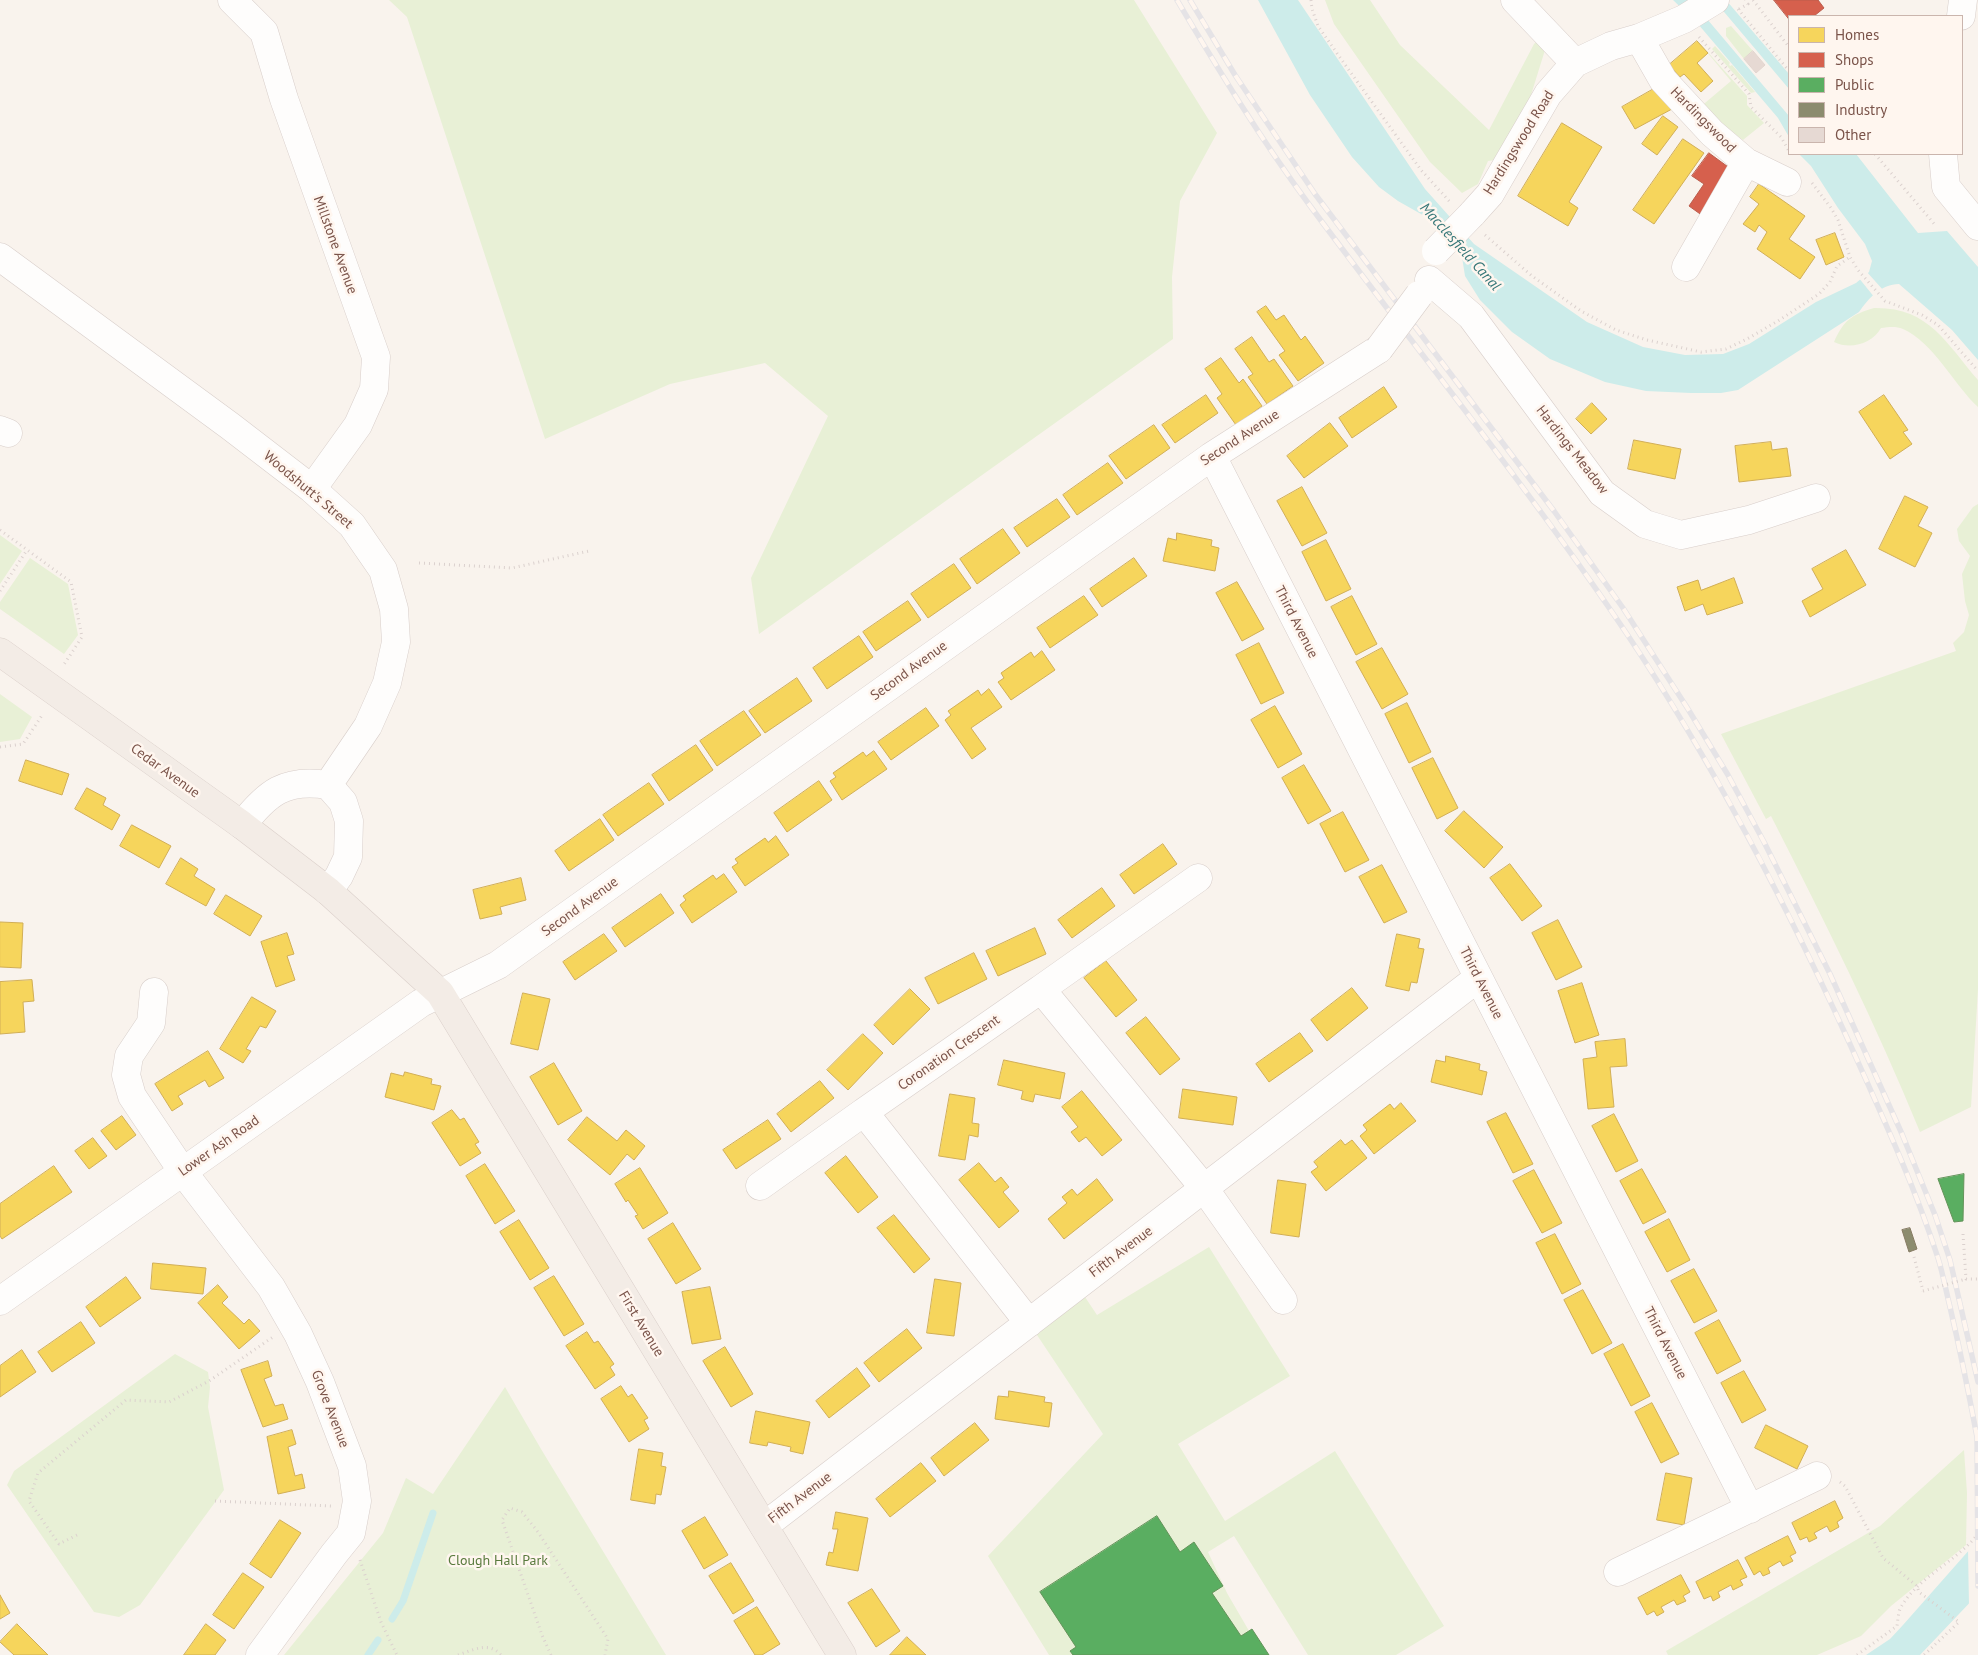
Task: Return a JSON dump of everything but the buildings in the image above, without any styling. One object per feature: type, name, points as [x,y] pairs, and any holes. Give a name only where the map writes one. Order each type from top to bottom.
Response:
[{"type":"main road","name":"Cedar Avenue","points":[[0,652],[242,826],[328,891],[440,993]]},
{"type":"main road","name":"First Avenue","points":[[440,993],[842,1655]]},
{"type":"street","name":"Millstone Avenue","points":[[232,0],[264,32],[284,99],[376,357],[374,389],[358,425],[312,489]]},
{"type":"street","points":[[1515,0],[1575,62]]},
{"type":"street","points":[[1961,15],[1963,0]]},
{"type":"street","name":"Hardingswood Road","points":[[1380,349],[1424,287],[1436,251],[1490,194],[1548,94],[1575,62],[1611,46],[1639,38],[1684,19],[1730,7]]},
{"type":"street","name":"Hardingswood","points":[[1639,38],[1663,80],[1712,133],[1746,162],[1798,181]]},
{"type":"street","points":[[1943,155],[1946,187],[1978,226]]},
{"type":"street","points":[[1686,267],[1746,162]]},
{"type":"street","name":"Woodshutt's Street","points":[[0,257],[230,426],[312,489],[352,525],[383,570],[394,610],[396,634],[387,683],[368,726],[328,785]]},
{"type":"street","name":"Hardings Meadow","points":[[1424,287],[1471,316],[1602,493],[1646,524],[1681,535],[1749,520],[1816,498]]},
{"type":"street","name":"Second Avenue","points":[[440,993],[498,965],[1212,456],[1380,349]]},
{"type":"street","name":"Third Avenue","points":[[1212,456],[1750,1509]]},
{"type":"street","points":[[242,826],[267,796],[285,787],[309,782],[328,785],[343,802],[349,821],[348,857],[339,876],[328,891]]},
{"type":"street","name":"Coronation Crescent","points":[[760,1186],[1198,878]]},
{"type":"street","name":"Fifth Avenue","points":[[764,1526],[1478,978]]},
{"type":"street","points":[[1040,989],[1204,1188],[1283,1300]]},
{"type":"street","name":"Grove Avenue","points":[[154,992],[151,1023],[129,1056],[126,1075],[132,1096],[183,1172],[270,1287],[292,1324],[320,1382],[352,1466],[357,1501],[351,1534]]},
{"type":"street","name":"Lower Ash Road","points":[[0,1301],[421,1003],[440,993]]},
{"type":"street","points":[[864,1112],[1029,1323]]},
{"type":"street","points":[[1618,1572],[1817,1476]]},
{"type":"street","points":[[260,1655],[334,1554],[351,1534]]},
{"type":"path","points":[[1311,0],[1318,26],[1421,170],[1469,218],[1532,276],[1581,311],[1616,330],[1647,340],[1701,352],[1726,348],[1747,340],[1819,294],[1830,282],[1837,266],[1850,257]]},
{"type":"path","points":[[1730,7],[1748,4],[1745,0]]},
{"type":"path","points":[[1753,0],[1788,46]]},
{"type":"path","points":[[1730,7],[1788,70]]},
{"type":"path","points":[[1684,19],[1749,94],[1751,107],[1780,138],[1788,150]]},
{"type":"path","points":[[1877,155],[1936,226]]},
{"type":"path","points":[[1798,181],[1830,208],[1838,220],[1850,257],[1858,270],[1885,301],[1922,315],[1938,325],[1978,371]]},
{"type":"path","points":[[0,530],[71,582],[82,638],[61,668]]},
{"type":"path","points":[[0,591],[27,550]]},
{"type":"path","points":[[419,563],[512,568],[589,551]]},
{"type":"path","points":[[0,747],[23,744],[43,714]]},
{"type":"path","points":[[1963,1234],[1966,1279]]},
{"type":"path","points":[[1914,1257],[1924,1291],[1966,1279],[1978,1279]]},
{"type":"path","points":[[77,1535],[59,1544],[29,1501],[38,1473],[126,1400],[170,1402],[209,1382],[292,1324]]},
{"type":"path","points":[[1817,1476],[1831,1476],[1845,1486],[1883,1558],[1917,1586],[1919,1592],[1959,1622],[1924,1655]]},
{"type":"path","points":[[215,1500],[334,1506],[357,1501]]},
{"type":"path","points":[[552,1655],[542,1635],[502,1520],[510,1508],[522,1512],[538,1532],[585,1604],[608,1640],[604,1655]]},
{"type":"path","points":[[351,1534],[381,1622],[397,1655]]},
{"type":"path","points":[[1857,1655],[1897,1626],[1900,1608],[1917,1586],[1968,1547],[1978,1534]]},
{"type":"path","points":[[458,1655],[483,1646],[497,1650],[501,1655]]},
{"type":"green space","points":[[389,0],[1134,0],[1217,133],[1180,201],[1172,277],[1173,339],[759,634],[751,578],[828,416],[765,363],[670,384],[545,439],[407,17]]},
{"type":"green space","points":[[1325,0],[1370,0],[1400,45],[1489,130],[1534,44],[1539,39],[1545,50],[1531,95],[1503,159],[1488,161],[1478,184],[1462,193],[1430,162],[1334,24]]},
{"type":"green space","points":[[1731,26],[1753,51],[1744,59],[1726,36],[1726,28]]},
{"type":"green space","points":[[1696,39],[1747,96],[1747,105],[1764,123],[1743,140],[1699,108],[1731,81]]},
{"type":"green space","points":[[1715,46],[1730,63],[1730,66],[1732,65],[1755,92],[1751,93],[1712,49]]},
{"type":"green space","points":[[1874,308],[1893,309],[1909,314],[1935,330],[1978,380],[1978,407],[1934,354],[1914,335],[1903,329],[1895,327],[1881,328],[1872,338],[1860,344],[1847,345],[1834,342],[1841,328],[1849,319]]},
{"type":"green space","points":[[1978,504],[1978,989],[1971,1107],[1920,1132],[1849,973],[1771,816],[1766,819],[1721,734],[1956,651],[1953,643],[1964,632],[1969,615],[1965,601],[1962,574],[1970,556],[1959,541],[1957,529],[1973,507]]},
{"type":"green space","points":[[0,535],[22,551],[0,584]]},
{"type":"green space","points":[[30,558],[68,584],[78,635],[64,654],[0,609],[0,602]]},
{"type":"green space","points":[[0,694],[32,717],[20,739],[0,742]]},
{"type":"green space","points":[[1209,1247],[1290,1376],[1178,1444],[1225,1521],[1335,1451],[1444,1626],[1396,1655],[1308,1655],[1234,1536],[1208,1552],[1227,1593],[1263,1655],[1049,1655],[988,1556],[1103,1434],[1029,1323],[1077,1285],[1097,1315]]},
{"type":"green space","points":[[175,1354],[208,1372],[210,1387],[208,1407],[224,1490],[140,1605],[119,1617],[94,1612],[7,1485],[14,1471]]},
{"type":"green space","name":"Clough Hall Park","points":[[505,1387],[666,1655],[284,1655],[383,1533],[406,1478],[433,1494]]},
{"type":"green space","points":[[1964,1450],[1967,1493],[1966,1545],[1891,1606],[1861,1636],[1817,1655],[1668,1655],[1666,1651],[1880,1526]]},
{"type":"water","name":"Macclesfield Canal","points":[[1258,0],[1298,0],[1425,189],[1474,244],[1587,322],[1643,347],[1685,355],[1723,354],[1749,344],[1816,302],[1856,283],[1869,272],[1872,261],[1865,244],[1838,208],[1811,166],[1800,155],[1857,155],[1918,233],[1947,231],[1978,267],[1978,360],[1952,330],[1899,284],[1881,289],[1871,297],[1859,312],[1738,390],[1721,393],[1646,391],[1605,382],[1550,359],[1512,332],[1480,300],[1465,276],[1462,257],[1428,218],[1398,201],[1379,187],[1352,157],[1310,95]]},
{"type":"water","points":[[1673,0],[1691,0],[1788,115],[1788,135],[1778,118],[1698,24]]},
{"type":"water","points":[[1714,0],[1726,0],[1788,73],[1788,88]]},
{"type":"water","points":[[1978,1540],[1978,1594],[1920,1655],[1866,1655],[1890,1639]]},
{"type":"pier","points":[[1866,271],[1884,291],[1875,298],[1858,277]]},
{"type":"pier","points":[[1978,1537],[1978,1597],[1969,1606],[1968,1548]]},
{"type":"waterway","points":[[392,1619],[403,1601],[433,1513]]},
{"type":"waterway","points":[[368,1655],[378,1640]]},
{"type":"railway","points":[[1177,0],[1273,154],[1576,560],[1646,663],[1710,768],[1769,876],[1823,986],[1908,1176],[1938,1258],[1961,1356],[1977,1437]]},
{"type":"railway","points":[[1190,0],[1235,75],[1315,194],[1554,511],[1623,608],[1728,775],[1830,974],[1902,1134],[1935,1215],[1950,1260],[1978,1382]]},
{"type":"railway","points":[[1977,1430],[1978,1586]]}]
